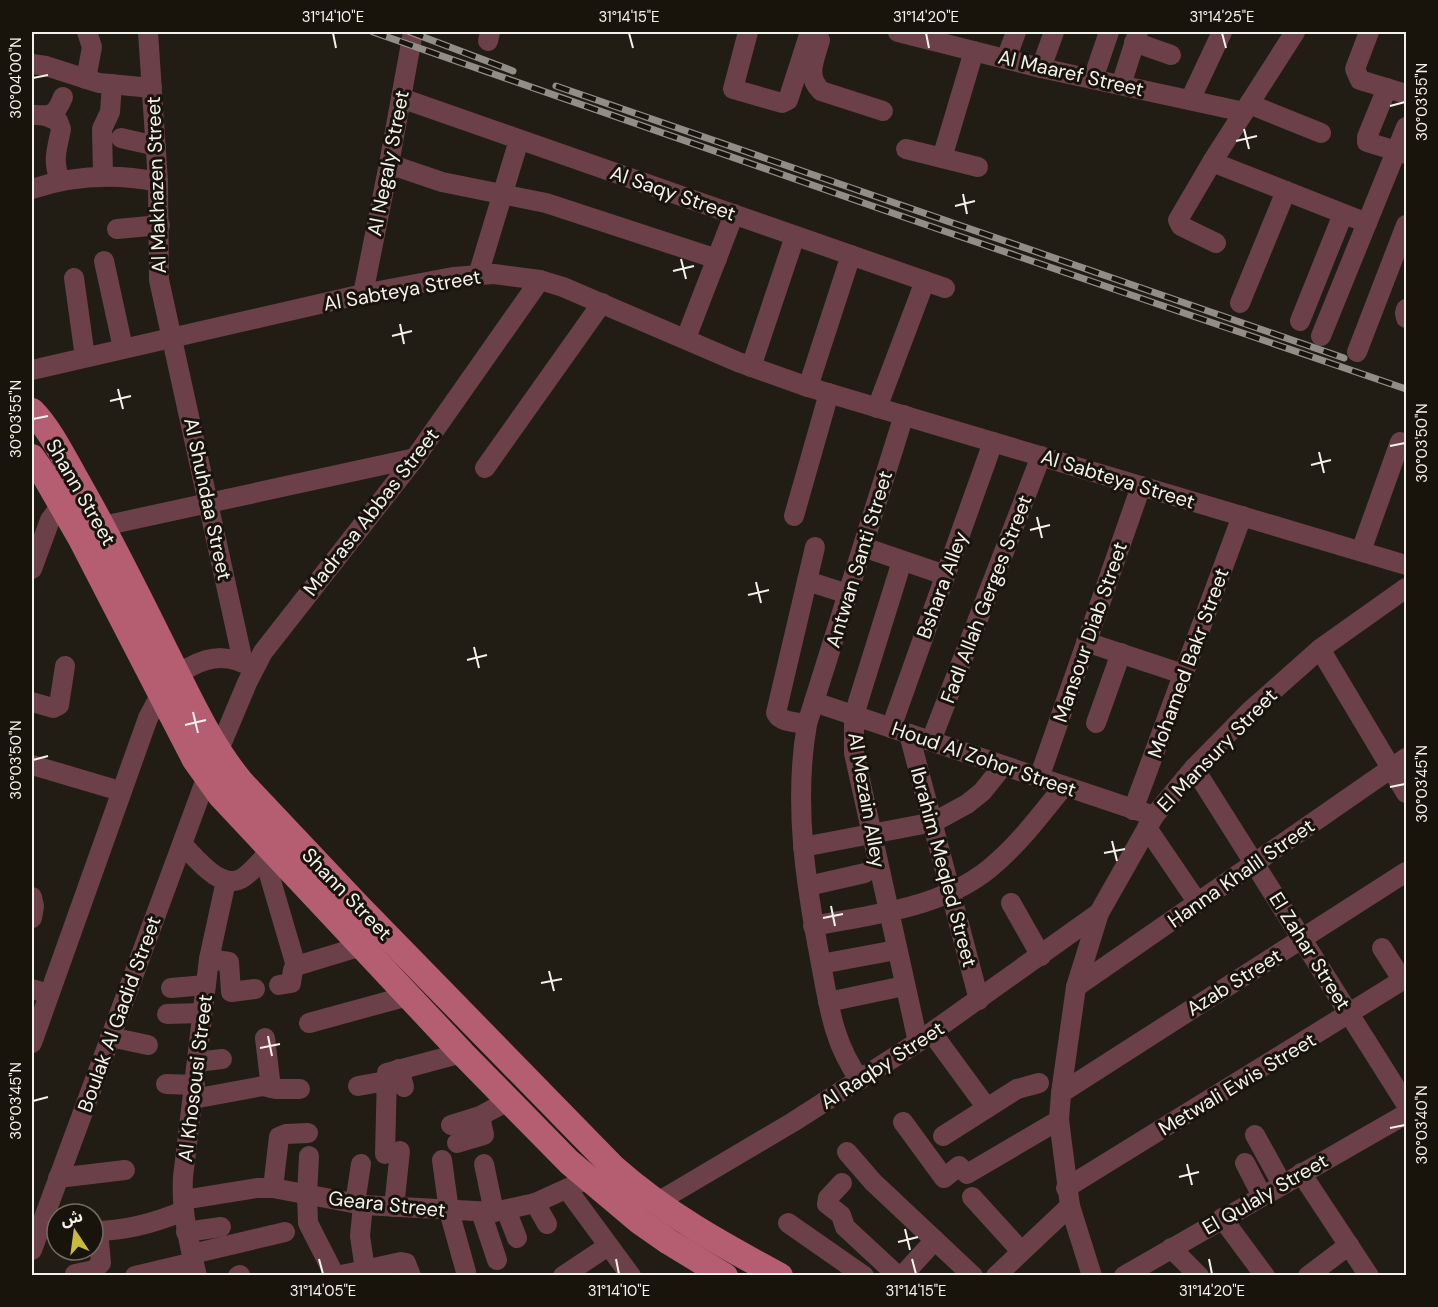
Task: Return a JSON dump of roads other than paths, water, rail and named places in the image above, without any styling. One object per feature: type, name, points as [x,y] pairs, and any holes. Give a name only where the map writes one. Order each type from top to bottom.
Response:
[{"type":"main road","name":"Shann Street","points":[[32,411],[50,436],[103,526],[170,684],[195,760],[206,779],[268,853],[350,916],[614,1168],[656,1203],[711,1239],[780,1275]]},
{"type":"main road","name":"Shann Street","points":[[32,458],[170,684],[242,783],[350,916],[362,946],[542,1134],[577,1184],[725,1275]]},
{"type":"main road","points":[[542,1134],[562,1116]]},
{"type":"street","points":[[86,79],[92,47],[87,32]]},
{"type":"street","name":"Al Makhazen Street","points":[[148,32],[160,225],[159,280],[173,337]]},
{"type":"street","name":"Al Negaly Street","points":[[363,294],[412,32]]},
{"type":"street","points":[[748,32],[733,89],[783,103],[788,100],[810,32]]},
{"type":"street","points":[[822,32],[811,75],[814,84],[821,91],[883,111]]},
{"type":"street","name":"Al Maaref Street","points":[[898,32],[936,36],[974,51],[1041,68],[1190,100],[1247,108],[1321,133]]},
{"type":"street","points":[[1006,59],[1016,32]]},
{"type":"street","points":[[1041,68],[1054,32]]},
{"type":"street","points":[[1093,79],[1109,32]]},
{"type":"street","points":[[1190,100],[1222,32]]},
{"type":"street","points":[[1216,243],[1181,226],[1178,220],[1295,32]]},
{"type":"street","points":[[1369,32],[1355,69],[1360,80],[1407,94]]},
{"type":"street","points":[[1121,85],[1136,37],[1171,55]]},
{"type":"street","points":[[942,158],[974,51]]},
{"type":"street","points":[[32,64],[46,66],[86,79],[152,88]]},
{"type":"street","points":[[103,175],[102,129],[110,111],[112,84]]},
{"type":"street","points":[[1387,88],[1367,142],[1402,153]]},
{"type":"street","name":"Al Saqy Street","points":[[401,98],[945,288]]},
{"type":"street","points":[[41,182],[56,168],[55,149],[61,129],[48,106]]},
{"type":"street","points":[[1321,336],[1367,223],[1402,153],[1407,127]]},
{"type":"street","points":[[121,138],[156,146]]},
{"type":"street","points":[[478,274],[519,140]]},
{"type":"street","points":[[906,149],[978,167]]},
{"type":"street","points":[[1212,162],[1367,223]]},
{"type":"street","points":[[389,164],[442,182],[546,203],[717,259]]},
{"type":"street","points":[[41,182],[103,175],[158,182]]},
{"type":"street","points":[[1240,303],[1286,191]]},
{"type":"street","points":[[686,338],[734,214]]},
{"type":"street","points":[[1300,321],[1343,214]]},
{"type":"street","points":[[117,229],[160,225]]},
{"type":"street","points":[[1357,352],[1407,225]]},
{"type":"street","points":[[751,367],[795,236]]},
{"type":"street","points":[[808,387],[851,255]]},
{"type":"street","points":[[104,261],[123,348]]},
{"type":"street","name":"Al Sabteya Street","points":[[32,370],[363,294],[478,274],[514,276],[563,287],[751,367],[808,387],[1407,564]]},
{"type":"street","points":[[74,278],[85,357]]},
{"type":"street","name":"Madrasa Abbas Street","points":[[218,752],[248,665],[263,652],[415,458],[540,280]]},
{"type":"street","points":[[878,408],[925,281]]},
{"type":"street","points":[[485,468],[602,303]]},
{"type":"street","points":[[1407,309],[1405,313],[1407,318]]},
{"type":"street","name":"Al Shuhdaa Street","points":[[173,337],[209,504],[248,665]]},
{"type":"street","points":[[794,516],[829,393]]},
{"type":"street","name":"Antwan Santi Street","points":[[860,1080],[841,1049],[828,1002],[813,926],[803,847],[800,767],[807,724],[904,415]]},
{"type":"street","name":"Bshara Alley","points":[[900,731],[945,575],[993,442]]},
{"type":"street","points":[[1360,551],[1400,442]]},
{"type":"street","name":"Fadl Allah Gerges Street","points":[[931,741],[1041,456]]},
{"type":"street","points":[[103,526],[415,458]]},
{"type":"street","name":"Mansour Diab Street","points":[[1039,778],[1141,486]]},
{"type":"street","points":[[32,569],[37,533],[62,504]]},
{"type":"street","name":"Mohamed Bakr Street","points":[[1133,810],[1242,516]]},
{"type":"street","points":[[807,724],[783,720],[778,718],[776,713],[815,547]]},
{"type":"street","points":[[863,547],[945,575]]},
{"type":"street","name":"Al Mezain Alley","points":[[902,561],[854,715],[854,753],[904,986],[925,1038]]},
{"type":"street","points":[[807,581],[848,594]]},
{"type":"street","name":"El Mansury Street","points":[[1092,1275],[1068,1197],[1059,1120],[1076,987],[1099,913],[1150,822],[1194,768],[1250,711],[1320,649],[1404,595]]},
{"type":"street","points":[[1086,642],[1183,674]]},
{"type":"street","points":[[1320,649],[1399,763],[1407,793]]},
{"type":"street","points":[[1096,723],[1121,653]]},
{"type":"street","points":[[32,1043],[40,991],[148,718],[170,684],[202,661],[216,657],[230,658],[248,665]]},
{"type":"street","points":[[32,702],[53,708],[59,705],[65,666]]},
{"type":"street","name":"Houd Al Zohor Street","points":[[814,702],[1133,810],[1150,822]]},
{"type":"street","name":"Ibrahim Meqled Street","points":[[900,731],[934,822],[979,1000]]},
{"type":"street","name":"Hanna Khalil Street","points":[[1076,987],[1399,763]]},
{"type":"street","points":[[32,765],[120,791]]},
{"type":"street","points":[[803,847],[872,836],[934,822],[967,804],[982,792],[1003,766]]},
{"type":"street","name":"El Zahar Street","points":[[1194,768],[1407,1104]]},
{"type":"street","name":"Boulak Al Gadid Street","points":[[32,1250],[43,1226],[58,1178],[206,779]]},
{"type":"street","points":[[813,926],[888,912],[951,893],[975,880],[997,862],[1064,786]]},
{"type":"street","points":[[1150,822],[1198,903]]},
{"type":"street","points":[[182,844],[215,875],[226,881],[237,881],[244,877],[268,853]]},
{"type":"street","points":[[268,853],[296,966]]},
{"type":"street","name":"Azab Street","points":[[1061,1093],[1407,872]]},
{"type":"street","points":[[808,886],[865,873]]},
{"type":"street","name":"Al Khosousi Street","points":[[194,1264],[186,1232],[183,1177],[209,959],[226,881]]},
{"type":"street","points":[[32,897],[34,906],[32,918]]},
{"type":"street","points":[[1011,903],[1041,956]]},
{"type":"street","name":"Al Raqby Street","points":[[656,1203],[860,1080],[925,1038],[1099,913]]},
{"type":"street","points":[[279,985],[291,983],[296,966],[362,946]]},
{"type":"street","points":[[1382,948],[1405,980]]},
{"type":"street","points":[[821,964],[896,950]]},
{"type":"street","points":[[209,959],[229,962],[231,992],[255,989]]},
{"type":"street","name":"Metwali Ewis Street","points":[[996,1275],[1022,1251],[1068,1197],[1405,980]]},
{"type":"street","points":[[171,988],[206,985]]},
{"type":"street","points":[[828,1002],[904,986]]},
{"type":"street","points":[[309,1023],[408,996]]},
{"type":"street","points":[[167,1014],[202,1013]]},
{"type":"street","points":[[110,1037],[148,1045]]},
{"type":"street","points":[[265,1038],[271,1088]]},
{"type":"street","points":[[925,1038],[987,1108]]},
{"type":"street","points":[[358,1086],[396,1079],[462,1053]]},
{"type":"street","points":[[197,1062],[222,1059]]},
{"type":"street","points":[[394,1207],[392,1153],[396,1079]]},
{"type":"street","points":[[943,1136],[1017,1089],[1039,1083]]},
{"type":"street","points":[[166,1084],[194,1092],[263,1086],[300,1089]]},
{"type":"street","points":[[454,1134],[480,1116],[508,1101]]},
{"type":"street","name":"El Qulaly Street","points":[[1124,1275],[1407,1114]]},
{"type":"street","points":[[903,1122],[944,1178],[959,1166],[967,1174],[1059,1120]]},
{"type":"street","points":[[273,1188],[279,1137],[286,1134],[308,1133]]},
{"type":"street","points":[[1255,1135],[1282,1184]]},
{"type":"street","points":[[847,1152],[873,1182],[973,1275]]},
{"type":"street","points":[[309,1156],[308,1223],[336,1275],[374,1271],[404,1262],[411,1275]]},
{"type":"street","points":[[442,1160],[449,1210],[466,1272]]},
{"type":"street","points":[[1245,1163],[1262,1196]]},
{"type":"street","points":[[361,1164],[360,1236],[374,1271]]},
{"type":"street","points":[[484,1164],[494,1211],[497,1260]]},
{"type":"street","points":[[58,1178],[125,1170]]},
{"type":"street","points":[[1301,1173],[1369,1275]]},
{"type":"street","points":[[842,1183],[828,1198],[827,1204],[841,1215],[846,1227],[900,1275],[935,1240]]},
{"type":"street","points":[[577,1184],[608,1246],[631,1275]]},
{"type":"street","name":"Geara Street","points":[[105,1230],[165,1219],[183,1206],[242,1189],[273,1188],[359,1204],[494,1211],[535,1203],[577,1184]]},
{"type":"street","points":[[972,1197],[1022,1251]]},
{"type":"street","points":[[535,1203],[547,1224]]},
{"type":"street","points":[[494,1211],[517,1238]]},
{"type":"street","points":[[1222,1218],[1265,1275]]},
{"type":"street","points":[[788,1223],[864,1275]]},
{"type":"street","points":[[186,1232],[221,1227]]},
{"type":"street","points":[[135,1275],[194,1264],[285,1232]]},
{"type":"street","points":[[1308,1275],[1349,1245]]},
{"type":"street","points":[[563,1275],[608,1246]]},
{"type":"street","points":[[1171,1248],[1199,1275]]},
{"type":"street","points":[[75,1274],[94,1270],[101,1262]]},
{"type":"railway","points":[[373,32],[1406,389]]},
{"type":"railway","points":[[410,32],[513,71]]},
{"type":"railway","points":[[556,86],[1344,358]]}]
